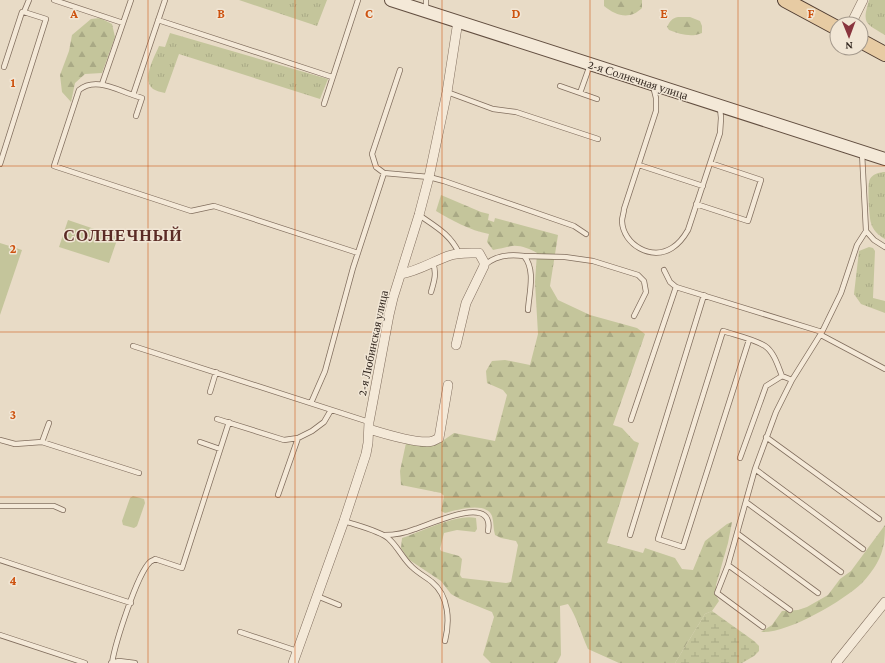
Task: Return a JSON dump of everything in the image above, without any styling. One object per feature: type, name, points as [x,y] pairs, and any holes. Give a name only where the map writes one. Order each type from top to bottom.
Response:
[{"type":"main road","name":"2-я Солнечная улица","points":[[391,0],[426,6],[458,21],[590,65],[885,159]]},
{"type":"main road","points":[[785,0],[799,4],[829,23]]},
{"type":"main road","points":[[869,45],[885,54]]},
{"type":"street","points":[[855,16],[863,0]]},
{"type":"street","name":"2-я Любинская улица","points":[[293,663],[344,521],[366,454],[369,425],[389,315],[429,177],[447,92],[458,21]]},
{"type":"street","points":[[401,274],[417,270],[459,253],[479,253],[484,262],[484,266],[466,303],[456,345]]},
{"type":"street","points":[[369,425],[402,438],[425,442],[433,441],[439,438],[448,385]]},
{"type":"street","points":[[836,663],[885,602]]},
{"type":"lane","points":[[4,67],[22,12],[24,12],[29,0]]},
{"type":"lane","points":[[54,0],[123,23]]},
{"type":"lane","points":[[102,84],[131,0]]},
{"type":"lane","points":[[133,95],[165,0]]},
{"type":"lane","points":[[324,104],[358,0]]},
{"type":"lane","points":[[0,164],[46,19],[24,12]]},
{"type":"lane","points":[[158,20],[332,78]]},
{"type":"lane","points":[[580,93],[590,65]]},
{"type":"lane","points":[[400,70],[372,154],[376,167],[384,173],[429,177],[574,226],[586,234]]},
{"type":"lane","points":[[136,116],[142,98],[102,84],[93,83],[85,85],[79,90],[54,166],[191,211],[214,206],[358,253]]},
{"type":"lane","points":[[652,84],[656,98],[656,111],[624,209],[622,222],[626,234],[634,245],[645,251],[658,253],[671,249],[682,241],[688,230],[720,133],[720,106]]},
{"type":"lane","points":[[560,86],[597,99]]},
{"type":"lane","points":[[447,92],[492,109],[516,112],[598,139]]},
{"type":"lane","points":[[763,626],[717,593],[738,534],[755,469],[776,412],[792,380],[821,334],[841,293],[857,244],[866,231],[862,151]]},
{"type":"lane","points":[[696,204],[748,221],[761,180],[710,163]]},
{"type":"lane","points":[[638,165],[702,186]]},
{"type":"lane","points":[[311,403],[325,371],[358,253],[384,173]]},
{"type":"lane","points":[[419,215],[446,233],[454,242],[459,253]]},
{"type":"lane","points":[[866,231],[874,240],[885,248]]},
{"type":"lane","points":[[479,253],[486,257],[499,258]]},
{"type":"lane","points":[[484,266],[509,254],[565,257],[593,261],[638,275],[644,281],[646,292],[634,316]]},
{"type":"lane","points":[[524,256],[529,261],[531,274],[528,310]]},
{"type":"lane","points":[[431,292],[436,274],[433,263]]},
{"type":"lane","points":[[664,270],[670,282],[676,287],[821,334],[885,369]]},
{"type":"lane","points":[[631,420],[676,287]]},
{"type":"lane","points":[[630,535],[704,295]]},
{"type":"lane","points":[[749,340],[683,547],[658,539],[723,331],[749,340],[766,346],[774,356],[782,376],[792,380]]},
{"type":"lane","points":[[134,346],[311,403],[369,425]]},
{"type":"lane","points":[[210,392],[216,372]]},
{"type":"lane","points":[[740,458],[766,386],[782,376]]},
{"type":"lane","points":[[217,419],[284,440],[298,438],[312,431],[324,422],[331,410]]},
{"type":"lane","points":[[135,663],[119,661],[112,663],[114,650],[131,603],[144,570],[150,562],[155,559],[182,568],[229,422]]},
{"type":"lane","points":[[42,442],[48,423]]},
{"type":"lane","points":[[766,437],[879,519]]},
{"type":"lane","points":[[278,496],[298,438]]},
{"type":"lane","points":[[0,440],[15,444],[42,442],[139,473]]},
{"type":"lane","points":[[200,442],[220,449]]},
{"type":"lane","points":[[755,469],[863,549]]},
{"type":"lane","points":[[746,502],[841,572]]},
{"type":"lane","points":[[0,506],[54,506],[63,510]]},
{"type":"lane","points":[[344,521],[385,535],[397,534],[471,512],[481,514],[489,520],[488,532]]},
{"type":"lane","points":[[738,534],[818,593]]},
{"type":"lane","points":[[385,535],[413,569],[433,582],[440,591],[448,616],[448,628],[445,641]]},
{"type":"lane","points":[[0,560],[131,603]]},
{"type":"lane","points":[[728,565],[790,610]]},
{"type":"lane","points":[[317,596],[339,605]]},
{"type":"lane","points":[[240,632],[297,651]]},
{"type":"lane","points":[[0,635],[85,663]]},
{"type":"green space","points":[[239,0],[327,0],[317,26]]},
{"type":"green space","points":[[604,0],[642,0],[642,8],[633,14],[618,14],[604,6]]},
{"type":"green space","points":[[869,0],[885,0],[885,35],[869,25],[869,16],[866,16]]},
{"type":"green space","points":[[678,17],[690,17],[700,21],[702,33],[690,35],[669,30],[667,27],[670,21]]},
{"type":"green space","points":[[100,18],[112,24],[115,37],[102,73],[85,74],[75,83],[71,102],[62,92],[60,75],[69,51],[72,35],[91,19]]},
{"type":"green space","points":[[170,33],[328,79],[320,99],[179,54],[165,93],[153,89],[148,79],[152,61],[159,46],[165,47]]},
{"type":"green space","points":[[885,172],[885,239],[873,228],[870,220],[869,200],[869,182],[871,177],[877,173]]},
{"type":"green space","points":[[441,195],[489,214],[488,220],[494,222],[495,218],[558,235],[550,286],[558,300],[590,315],[637,328],[645,334],[613,425],[622,428],[634,441],[639,443],[607,543],[643,553],[645,548],[675,558],[682,569],[693,570],[705,541],[727,524],[732,522],[728,543],[716,585],[716,595],[719,601],[712,611],[705,614],[675,663],[619,663],[588,649],[568,604],[560,606],[561,655],[557,663],[491,663],[483,655],[494,617],[492,612],[451,594],[441,581],[408,559],[401,548],[402,538],[459,518],[476,518],[477,529],[475,532],[457,530],[444,533],[440,549],[441,551],[459,556],[462,559],[460,575],[462,578],[506,583],[511,582],[518,545],[516,541],[501,538],[495,535],[492,516],[489,511],[471,508],[445,513],[441,511],[444,496],[441,493],[401,485],[400,471],[406,443],[415,442],[438,444],[454,433],[495,441],[507,395],[503,390],[487,383],[486,371],[492,361],[505,360],[530,365],[538,334],[535,282],[537,253],[518,246],[510,246],[493,250],[487,242],[489,234],[468,228],[436,211]]},
{"type":"green space","points":[[68,220],[118,237],[109,263],[59,247]]},
{"type":"green space","points":[[0,243],[22,250],[0,315]]},
{"type":"green space","points":[[869,247],[873,248],[875,251],[873,298],[885,301],[885,313],[861,304],[854,294],[859,251]]},
{"type":"green space","points":[[133,496],[144,499],[145,503],[137,526],[134,528],[123,525],[122,521],[130,498]]},
{"type":"green space","points":[[885,525],[883,549],[874,568],[862,583],[842,599],[814,615],[785,628],[761,632],[772,625],[782,611],[798,610],[807,607],[828,595],[840,579],[851,571]]},
{"type":"green space","points":[[712,611],[754,641],[759,646],[759,651],[754,656],[742,663],[675,663],[705,614]]},
{"type":"district","name":"СОЛНЕЧНЫЙ","points":[[123,235]]}]
